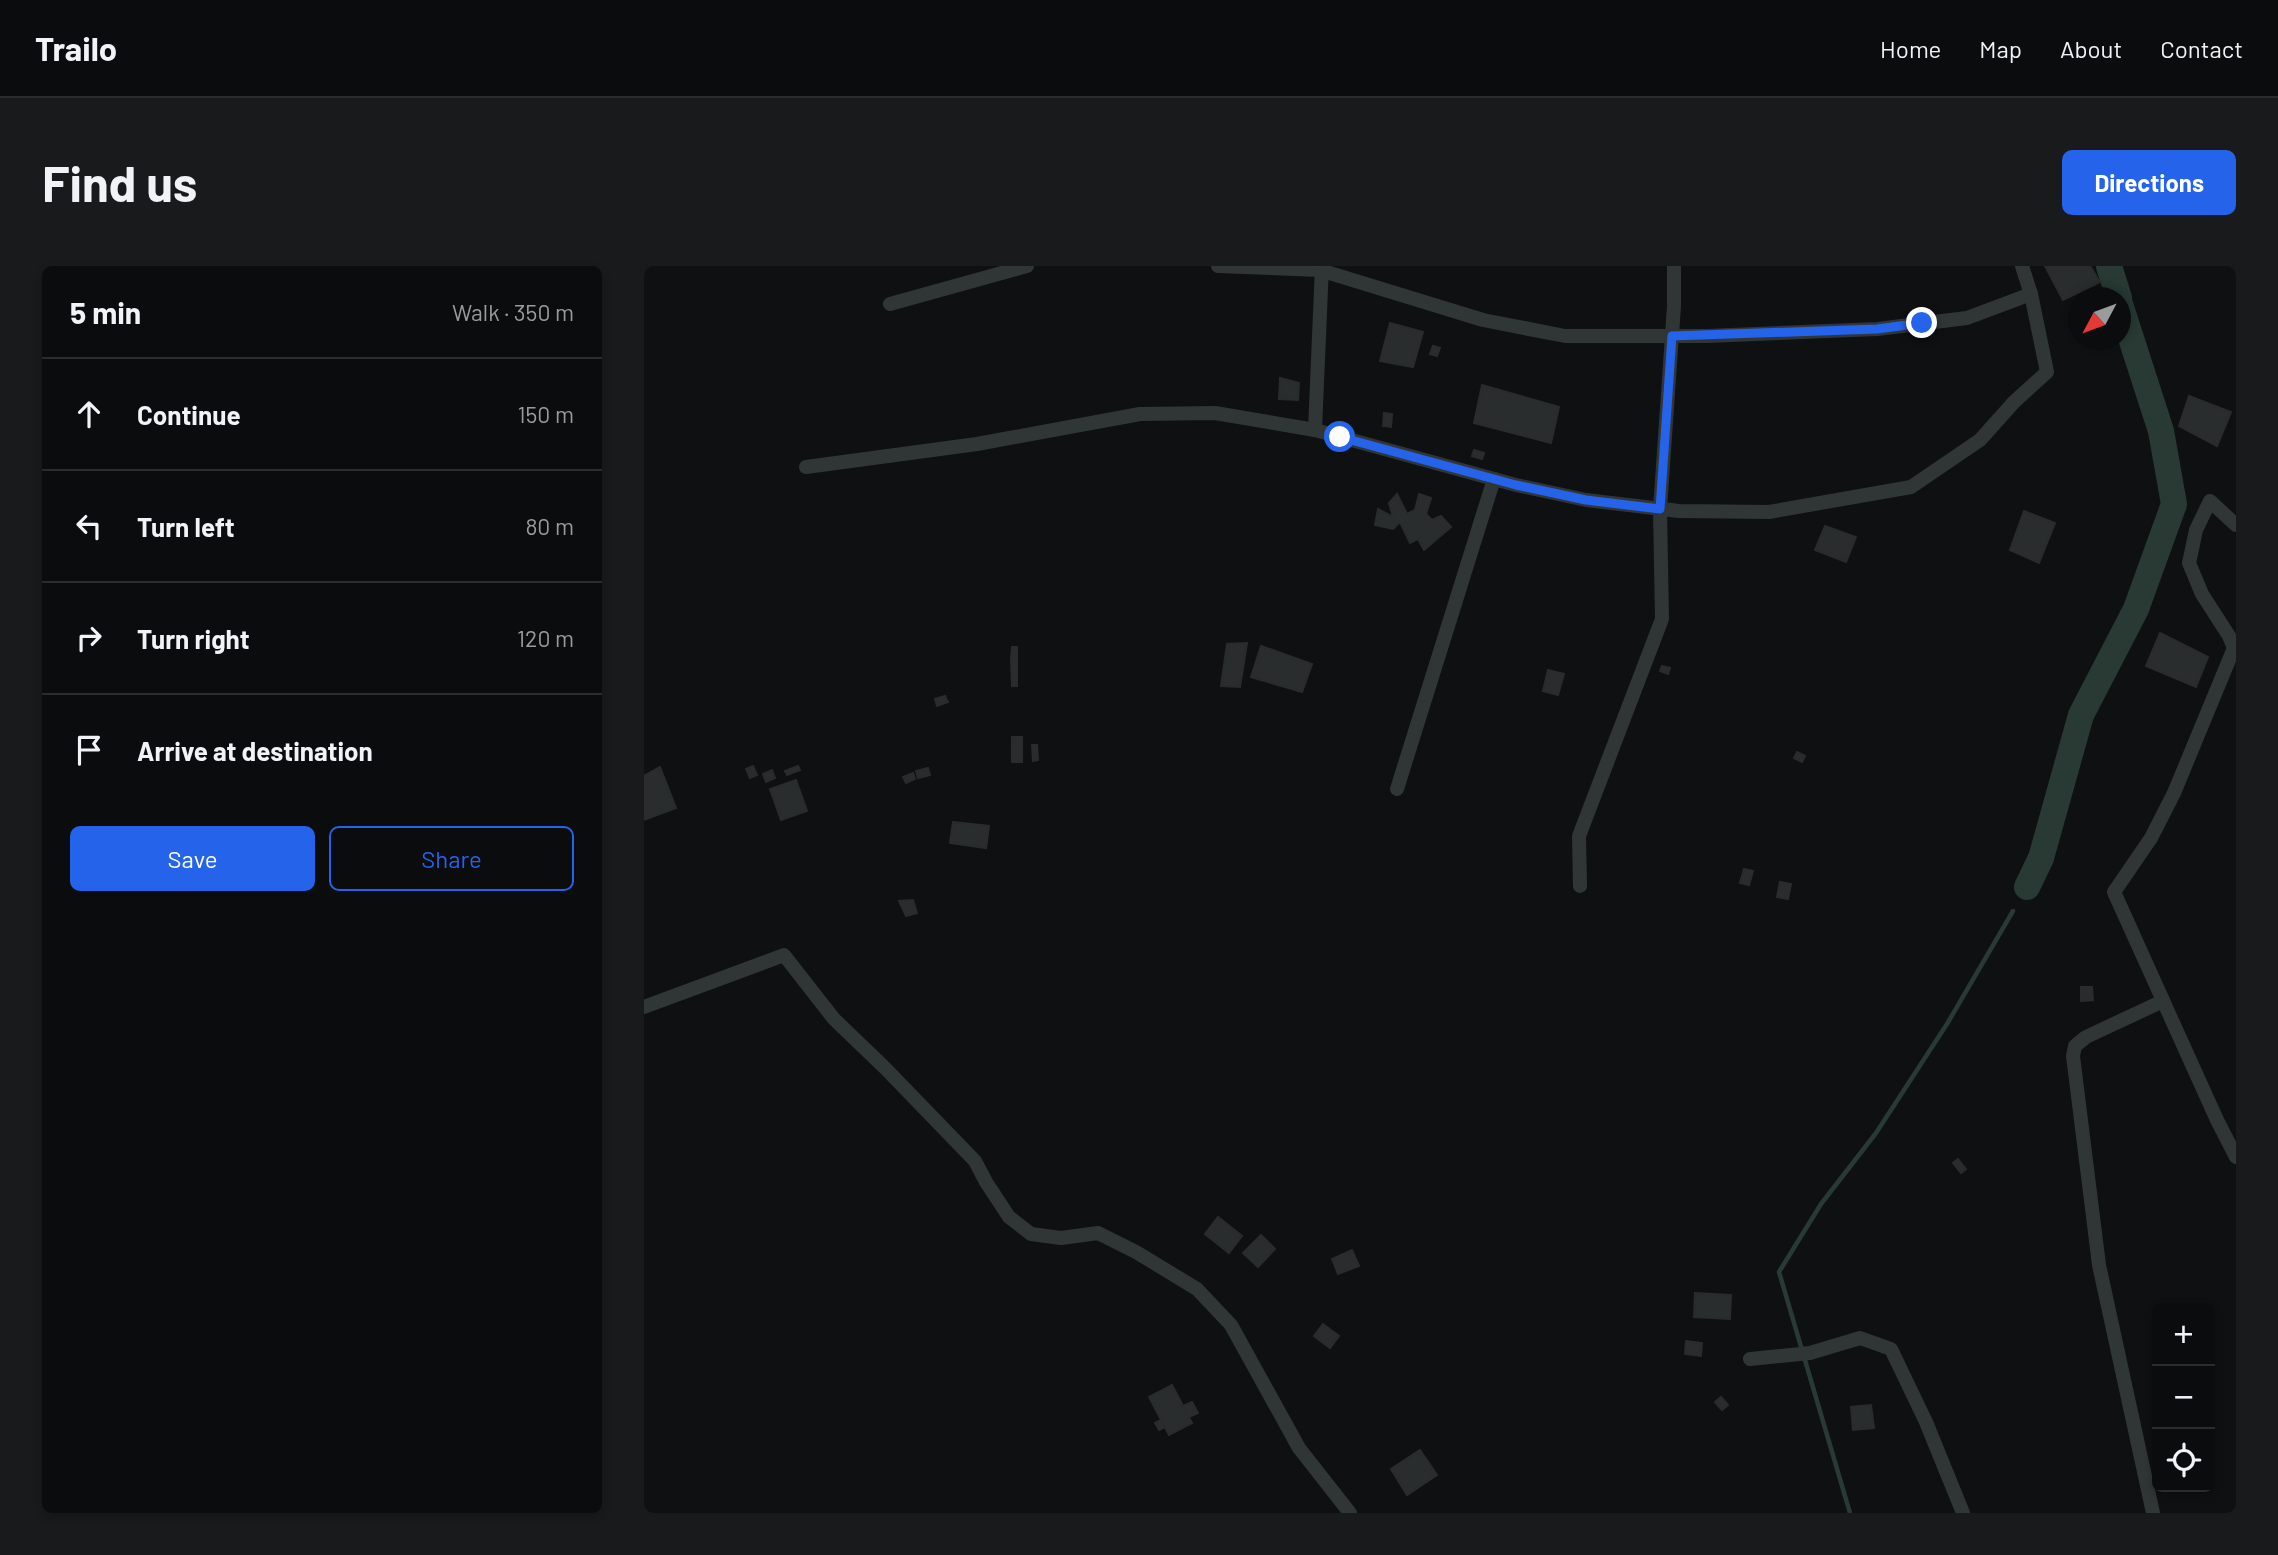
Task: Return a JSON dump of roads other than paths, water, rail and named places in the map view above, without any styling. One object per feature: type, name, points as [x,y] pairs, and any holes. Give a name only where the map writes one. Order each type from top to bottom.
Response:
[{"type":"street","points":[[890,303],[1027,266]]},
{"type":"street","points":[[1218,266],[1321,268],[1483,320],[1565,336],[1672,336],[1877,329],[1967,318],[2031,294]]},
{"type":"street","points":[[1580,886],[1579,836],[1662,619],[1660,509],[1674,266]]},
{"type":"street","points":[[806,467],[977,444],[1140,414],[1215,413],[1315,430],[1494,479],[1586,500],[1679,511],[1769,512],[1911,487],[1980,440],[2014,402],[2047,372],[2031,294],[2022,266]]},
{"type":"street","points":[[1315,430],[1321,268]]},
{"type":"street","points":[[1396,789],[1494,479]]},
{"type":"street","points":[[2236,525],[2210,501],[2196,530],[2189,563],[2202,594],[2234,648],[2174,793],[2151,838],[2115,892],[2236,1157]]},
{"type":"street","points":[[644,1007],[784,955],[834,1019],[975,1161],[1009,1217],[1031,1234],[1061,1238],[1098,1233],[1136,1252],[1197,1289],[1231,1325],[1299,1448],[1350,1513]]},
{"type":"street","points":[[2154,1513],[2099,1265],[2073,1056],[2075,1046],[2086,1037],[2164,1001]]},
{"type":"street","points":[[1750,1359],[1803,1353],[1860,1338],[1891,1349],[1926,1422],[1963,1513]]},
{"type":"waterway","points":[[2109,266],[2116,287]]},
{"type":"waterway","points":[[2027,887],[2041,858],[2081,715],[2136,609],[2174,504],[2161,431],[2131,338]]},
{"type":"waterway","points":[[1850,1513],[1779,1272],[1821,1204],[1876,1133],[1947,1024],[2013,911]]}]
